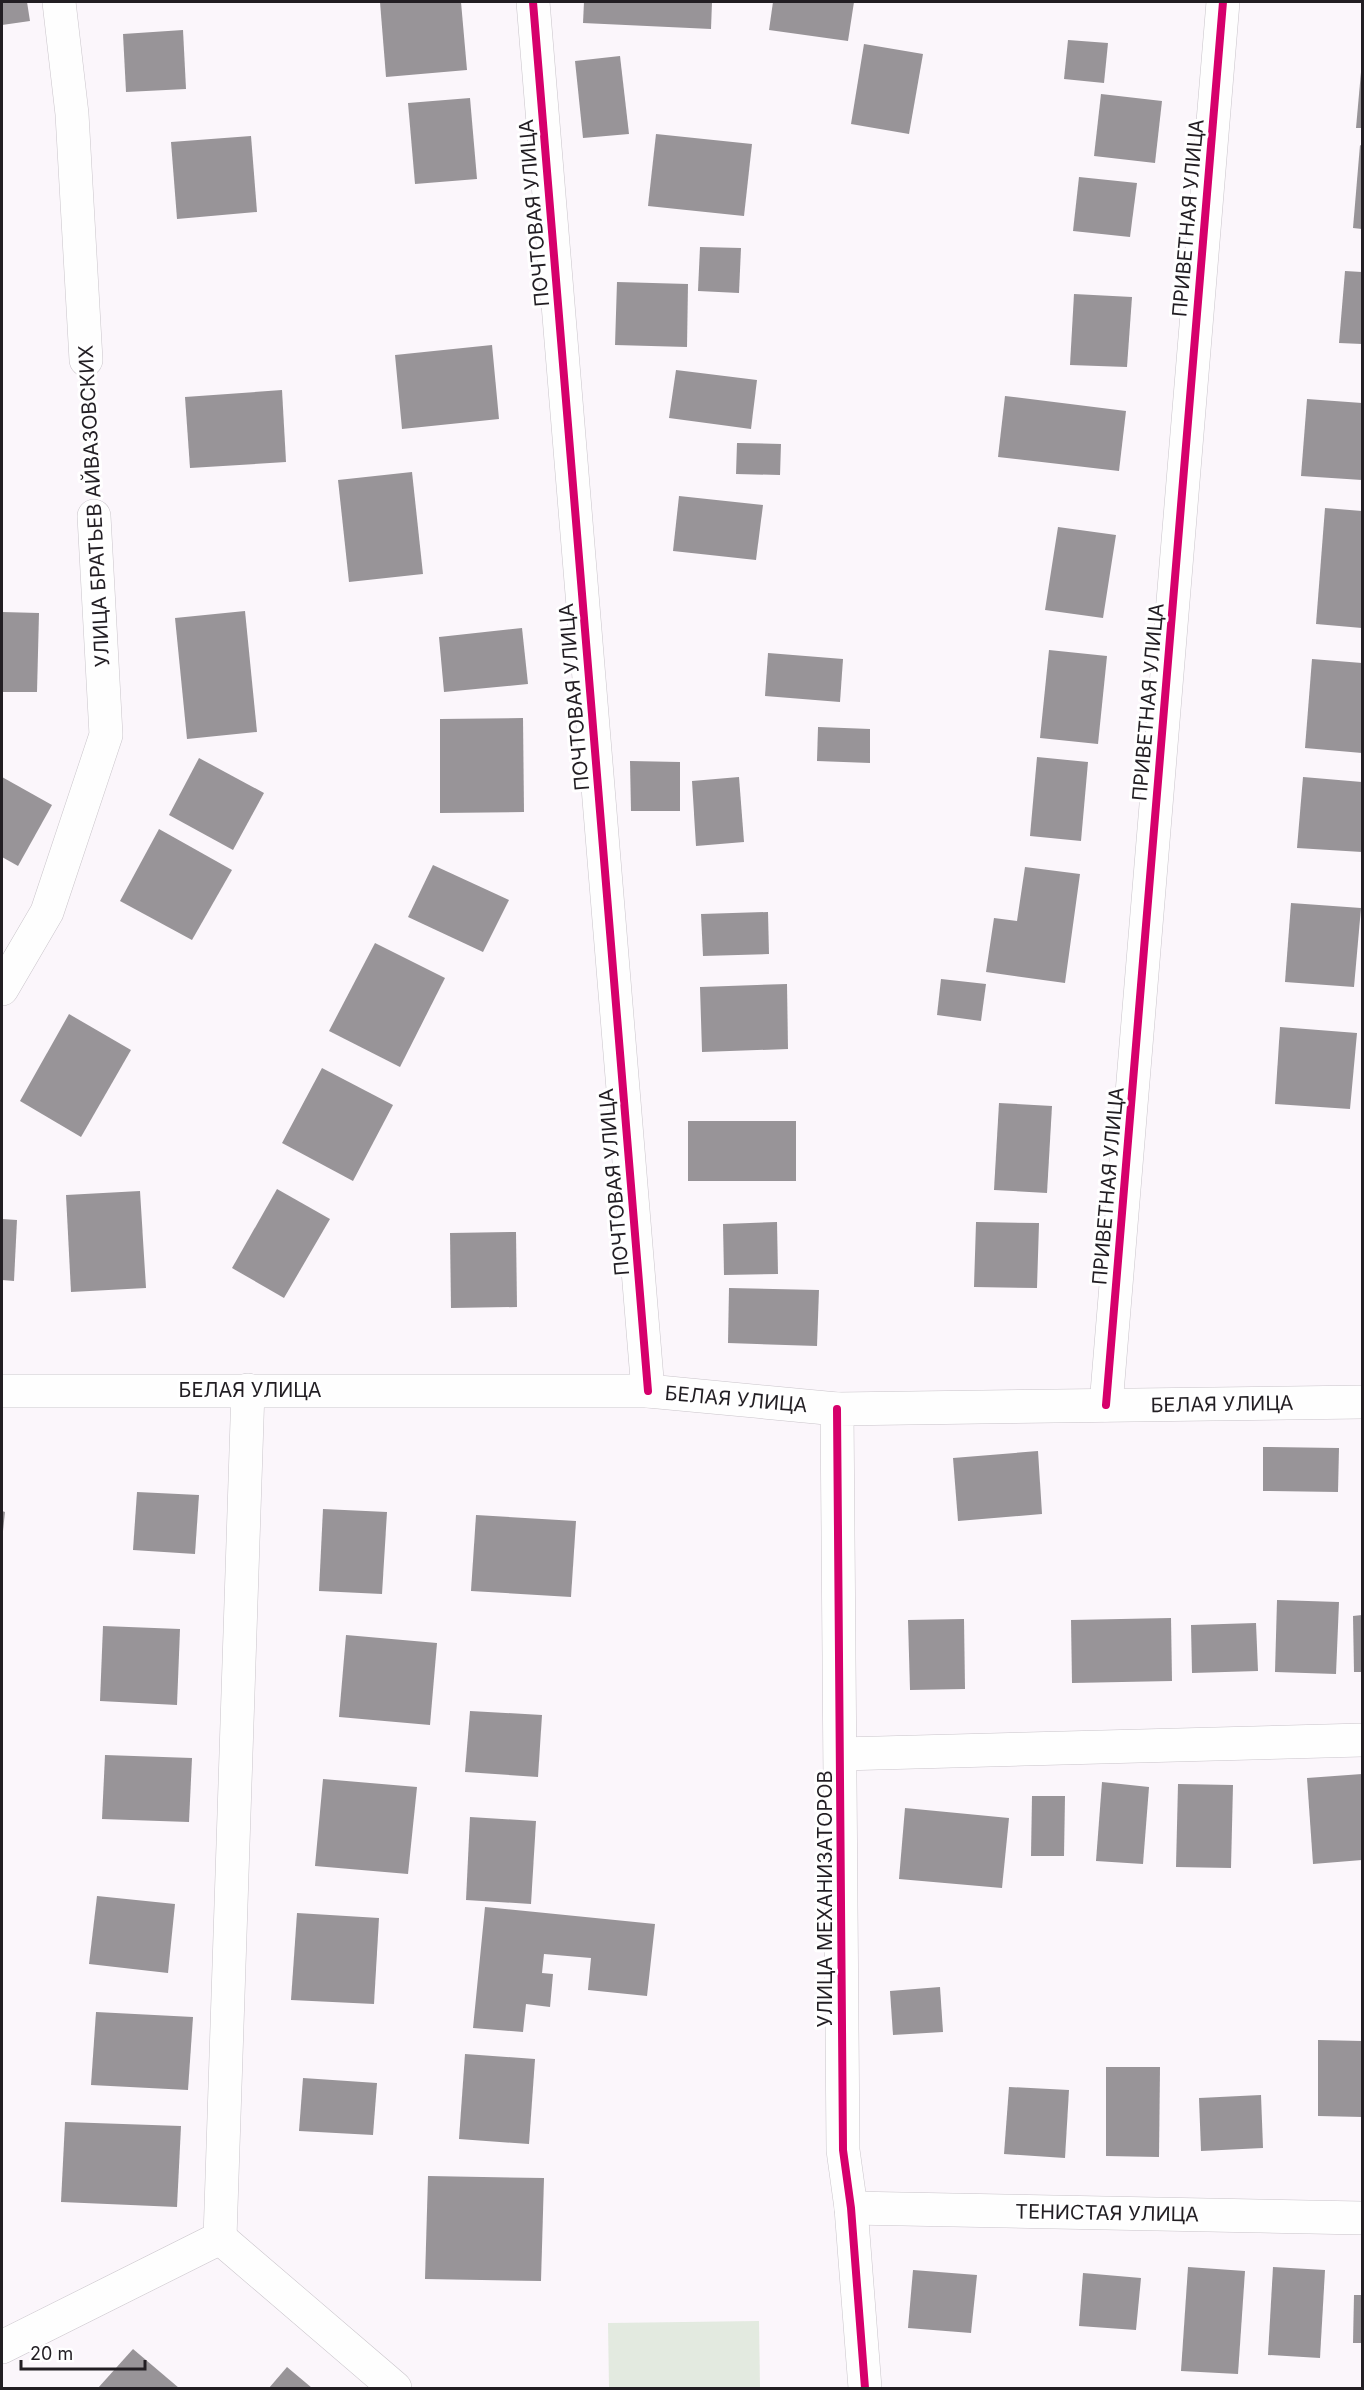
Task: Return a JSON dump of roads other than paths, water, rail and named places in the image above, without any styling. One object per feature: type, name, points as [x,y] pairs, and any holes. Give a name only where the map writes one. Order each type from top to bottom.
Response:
[{"type":"street","name":"УЛИЦА БРАТЬЕВ АЙВАЗОВСКИХ","points":[[59,2],[72,114],[86,360]]},
{"type":"street","name":"ПОЧТОВАЯ УЛИЦА","points":[[533,2],[648,1391]]},
{"type":"street","name":"ПРИВЕТНАЯ УЛИЦА","points":[[1106,1405],[1223,2]]},
{"type":"street","name":"УЛИЦА БРАТЬЕВ АЙВАЗОВСКИХ","points":[[2,989],[47,912],[106,735],[94,516]]},
{"type":"street","name":"БЕЛАЯ УЛИЦА","points":[[2,1390],[648,1391],[837,1409],[1362,1402]]},
{"type":"street","points":[[220,2238],[249,1390]]},
{"type":"street","name":"УЛИЦА МЕХАНИЗАТОРОВ","points":[[837,1409],[843,2150],[851,2208],[862,2388]]},
{"type":"street","points":[[841,1754],[1362,1740]]},
{"type":"street","name":"ТЕНИСТАЯ УЛИЦА","points":[[851,2208],[1362,2218]]},
{"type":"street","points":[[2,2347],[220,2238]]},
{"type":"street","points":[[220,2238],[395,2388]]}]
